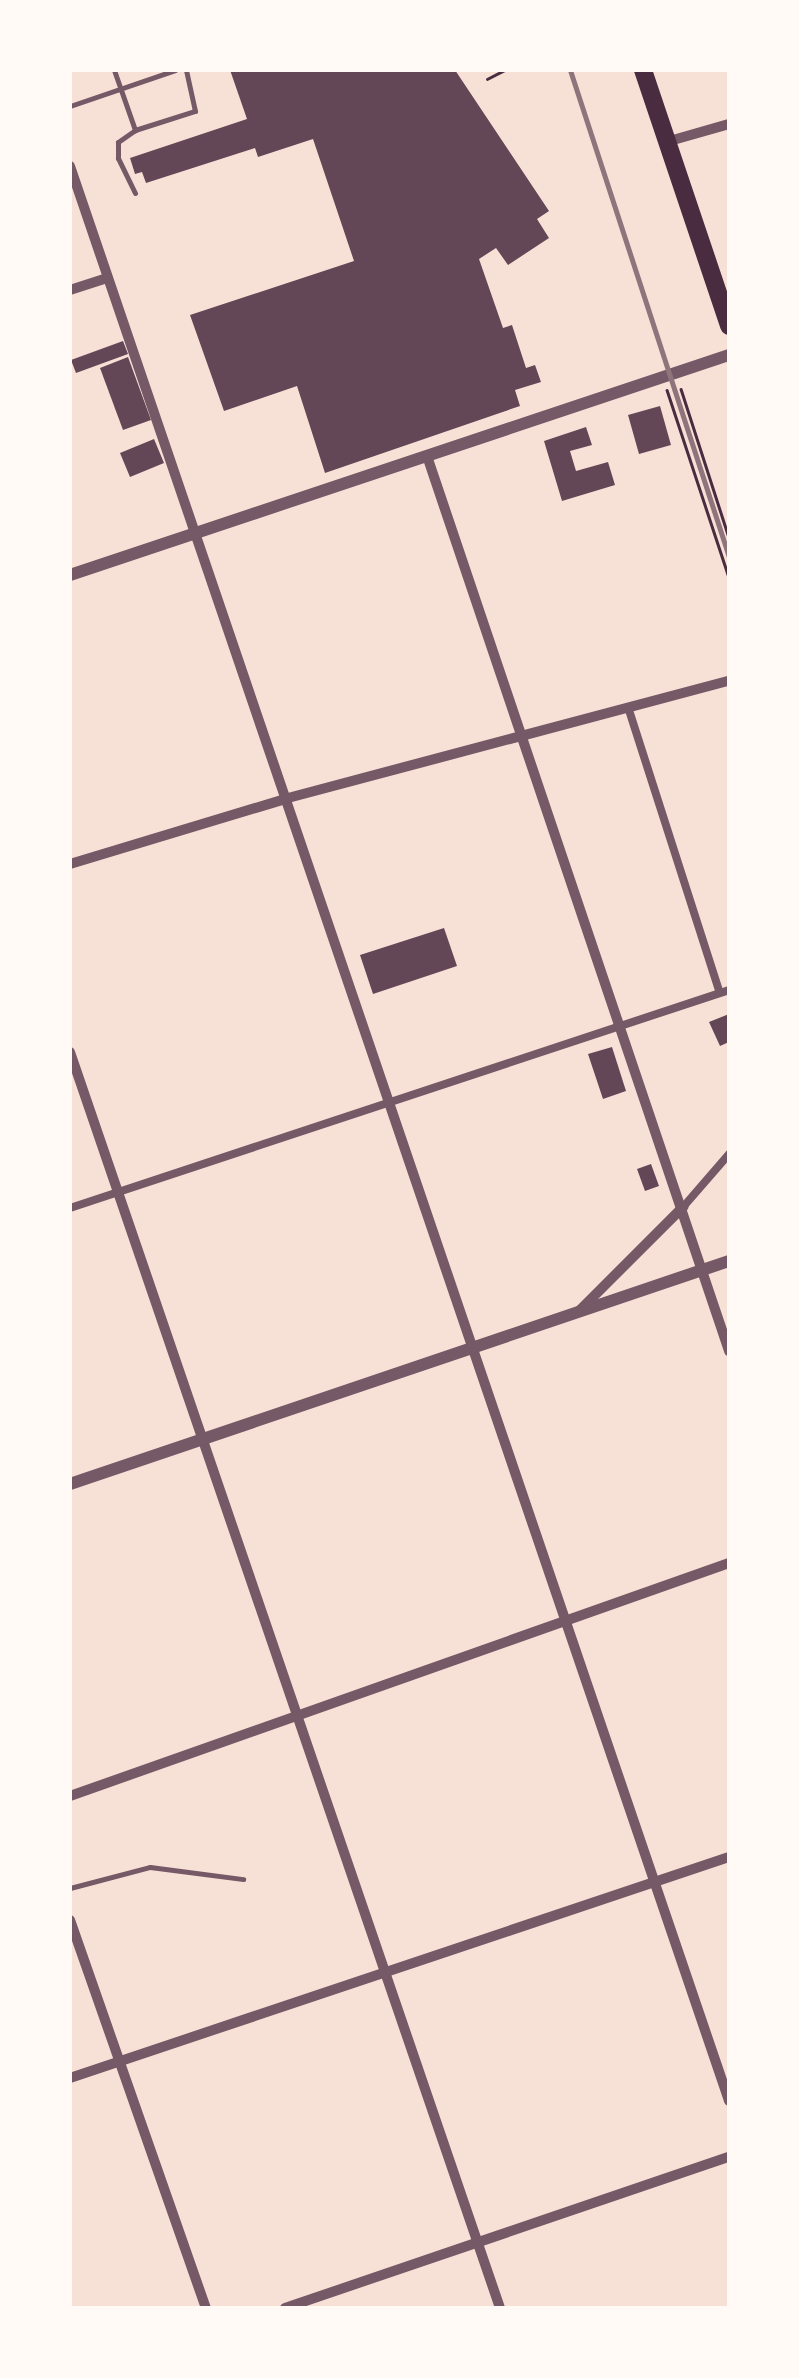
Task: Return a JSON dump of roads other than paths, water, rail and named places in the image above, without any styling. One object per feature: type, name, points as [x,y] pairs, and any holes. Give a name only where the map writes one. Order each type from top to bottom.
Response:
[{"type":"main road","points":[[643,70],[729,326]]},
{"type":"street","points":[[666,142],[729,124]]},
{"type":"street","points":[[70,166],[288,798],[386,1104],[729,2101]]},
{"type":"street","points":[[70,290],[108,278]]},
{"type":"street","points":[[70,576],[729,355]]},
{"type":"street","points":[[428,456],[623,1022],[729,1350]]},
{"type":"street","points":[[70,864],[288,798],[729,681]]},
{"type":"street","points":[[70,1208],[623,1022],[724,992],[628,706]]},
{"type":"street","points":[[70,1052],[206,1438],[383,1973],[500,2308]]},
{"type":"street","points":[[578,1312],[684,1206],[729,1154]]},
{"type":"street","points":[[70,1484],[729,1261]]},
{"type":"street","points":[[70,1796],[729,1563]]},
{"type":"street","points":[[70,2078],[729,1858]]},
{"type":"street","points":[[70,1920],[206,2308]]},
{"type":"street","points":[[285,2308],[729,2157]]},
{"type":"lane","points":[[114,70],[135,130]]},
{"type":"lane","points":[[70,106],[175,70]]},
{"type":"lane","points":[[135,193],[116,148],[135,130],[196,110],[186,70]]},
{"type":"lane","points":[[70,1888],[150,1866],[243,1878]]},
{"type":"railway","points":[[570,70],[729,557]]}]
